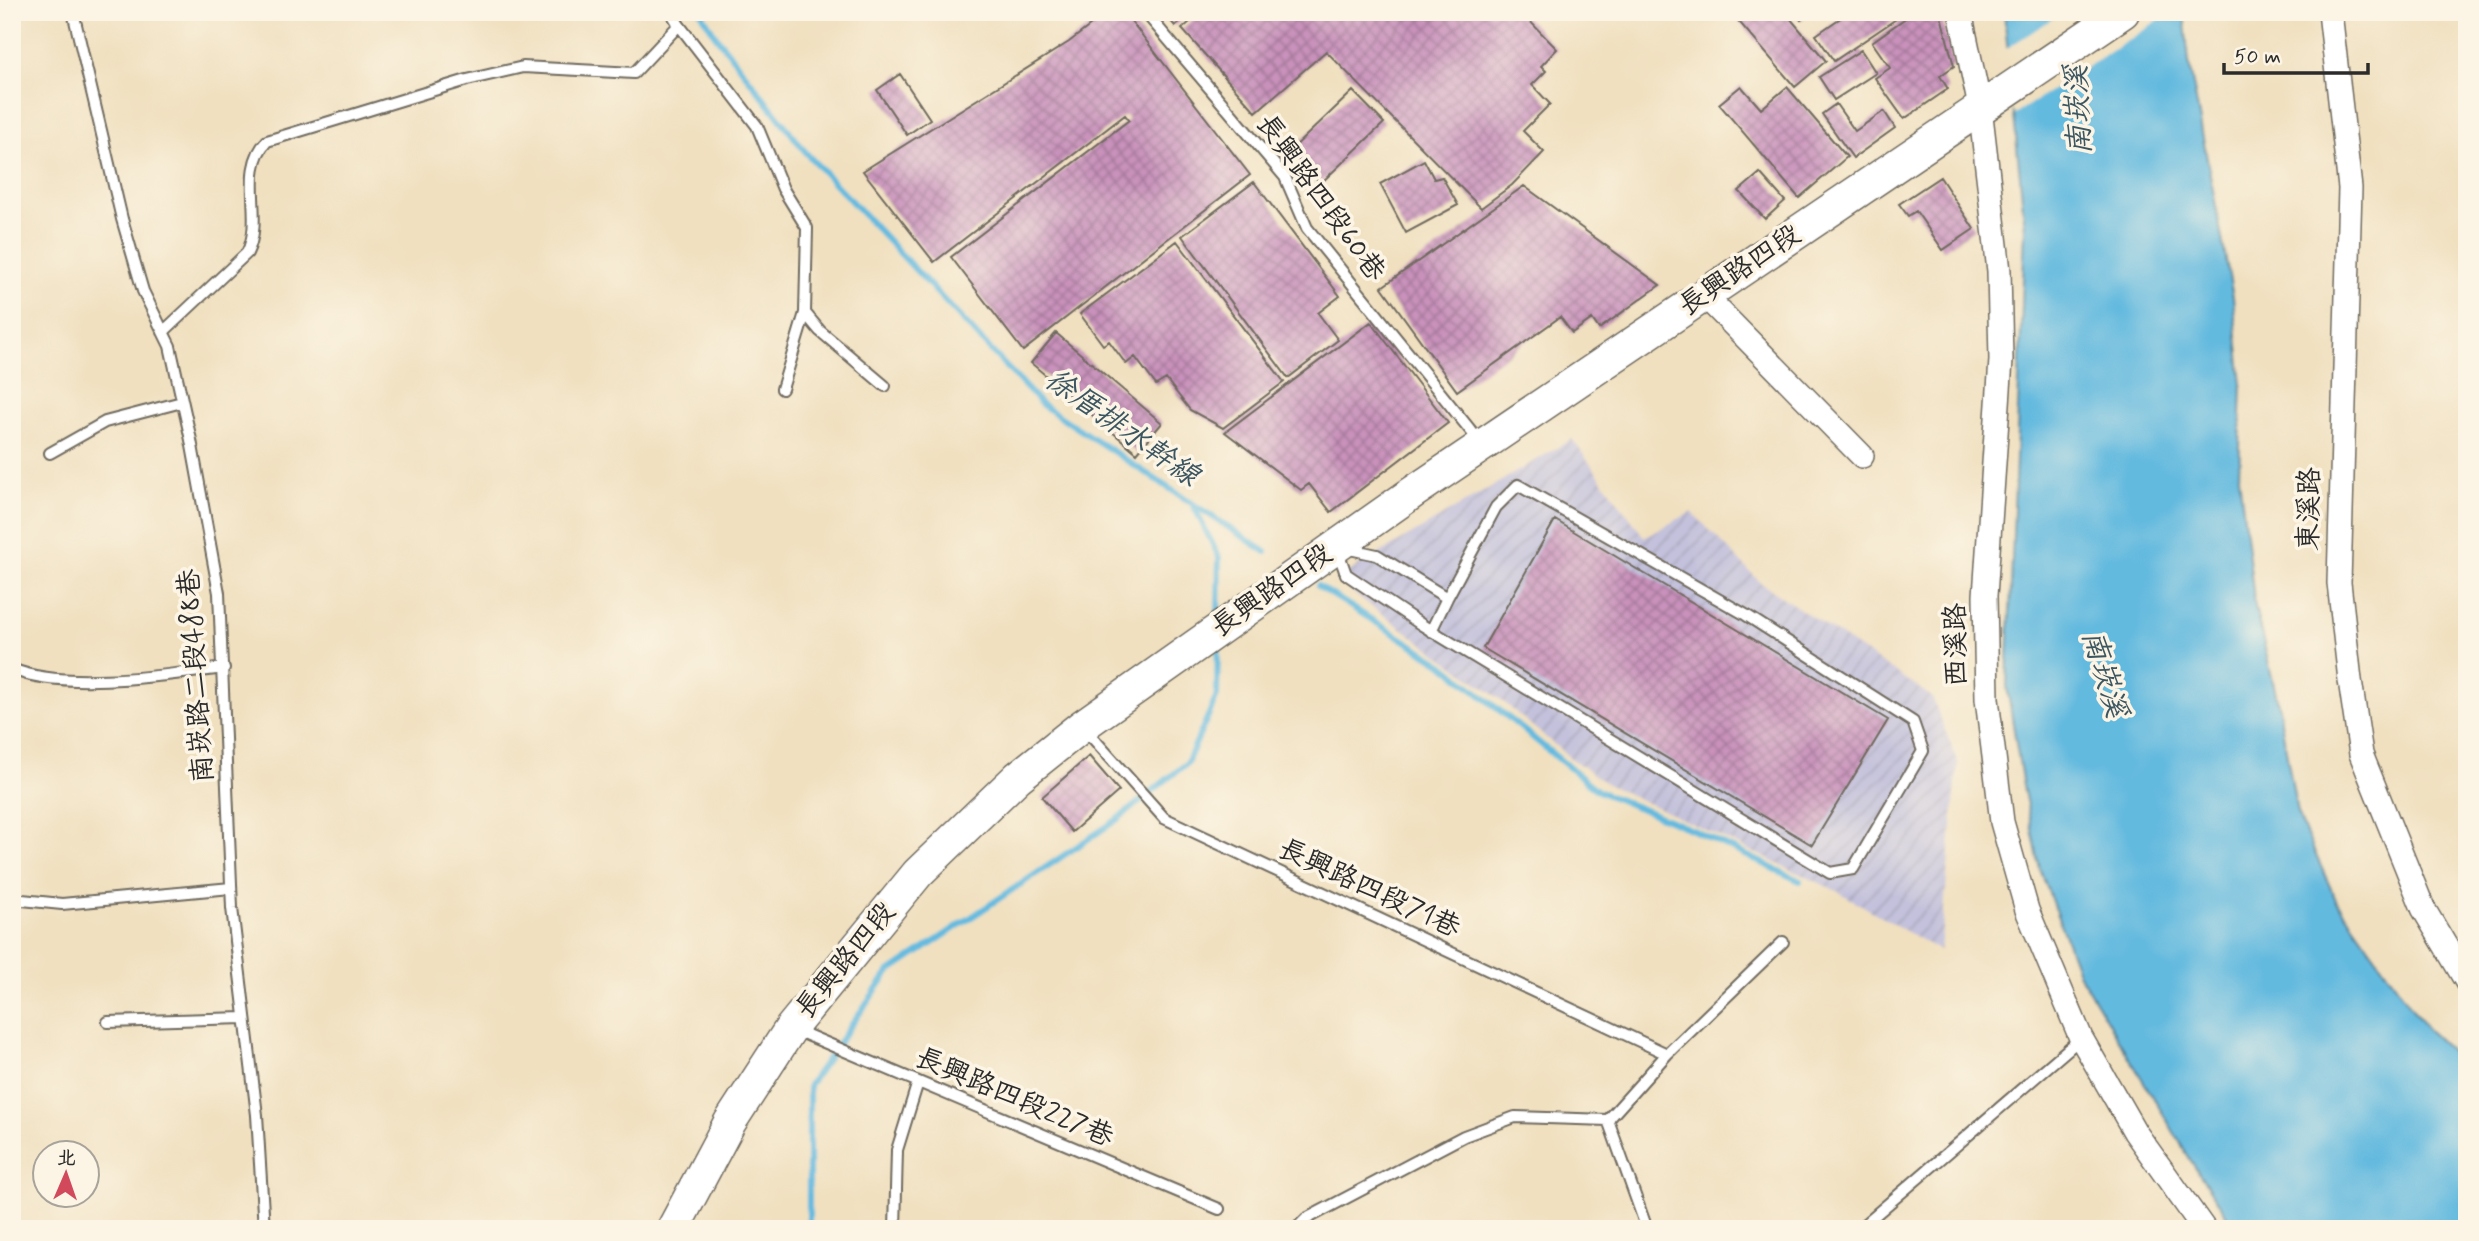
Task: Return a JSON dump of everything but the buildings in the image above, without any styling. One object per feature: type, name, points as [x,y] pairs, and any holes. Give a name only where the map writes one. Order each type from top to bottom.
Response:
[{"type":"street","name":"西溪路","points":[[1960,12],[1992,99],[2001,348],[1985,596],[1992,754],[2002,822],[2027,910],[2081,1038],[2136,1132],[2204,1229]]},
{"type":"street","name":"長興路四段","points":[[673,1229],[730,1122],[791,1028],[918,873],[1018,777],[1082,726],[1483,444],[2123,12]]},
{"type":"street","name":"東溪路","points":[[2330,12],[2350,188],[2339,570],[2350,680],[2366,766],[2423,908],[2467,982]]},
{"type":"street","points":[[1704,295],[1862,456]]},
{"type":"lane","name":"南崁路二段488巷","points":[[74,12],[122,219],[143,291],[170,346],[219,593],[231,888],[257,1115],[264,1229]]},
{"type":"lane","points":[[671,12],[678,25],[757,126],[783,189],[807,228],[806,313],[782,389]]},
{"type":"lane","name":"長興路四段60巷","points":[[1145,12],[1285,177],[1307,228],[1483,444]]},
{"type":"lane","points":[[163,332],[247,253],[254,241],[253,161],[267,141],[467,80],[523,67],[634,73],[678,25]]},
{"type":"lane","points":[[806,313],[820,331],[885,386]]},
{"type":"lane","points":[[50,453],[105,422],[182,402]]},
{"type":"lane","points":[[1336,546],[1346,573],[1432,631],[1830,873],[1853,869],[1923,751],[1913,722],[1746,615],[1518,485],[1496,507],[1432,631]]},
{"type":"lane","points":[[1336,546],[1377,555],[1447,598]]},
{"type":"lane","points":[[12,669],[29,677],[131,679],[224,668]]},
{"type":"lane","name":"長興路四段71巷","points":[[1082,726],[1164,818],[1667,1054]]},
{"type":"lane","points":[[12,899],[62,904],[231,888]]},
{"type":"lane","points":[[1608,1120],[1667,1054],[1783,942]]},
{"type":"lane","points":[[108,1022],[244,1018]]},
{"type":"lane","name":"長興路四段227巷","points":[[791,1028],[1219,1209]]},
{"type":"lane","points":[[1859,1229],[2081,1038]]},
{"type":"lane","points":[[895,1229],[897,1150],[918,1082]]},
{"type":"lane","points":[[1296,1229],[1464,1136],[1515,1117],[1608,1120]]},
{"type":"lane","points":[[1608,1120],[1647,1229]]},
{"type":"shaded area","points":[[1572,439],[1644,537],[1692,512],[1761,583],[1932,697],[1958,762],[1940,951],[1839,892],[1607,784],[1568,756],[1500,699],[1335,580]]},
{"type":"water","name":"南崁溪","points":[[2004,12],[2184,12],[2189,63],[2233,297],[2242,384],[2239,477],[2255,607],[2277,698],[2297,813],[2336,900],[2426,1028],[2467,1066],[2467,1229],[2236,1229],[2196,1169],[2078,972],[2040,869],[2007,687],[2025,229]]},
{"type":"pier","points":[[2063,12],[2172,12],[2015,114],[2010,105],[2004,50]]},
{"type":"waterway","name":"徐厝排水幹線","points":[[701,12],[715,35],[808,155],[1041,404],[1266,552]]},
{"type":"waterway","name":"徐厝排水幹線","points":[[1192,503],[1219,557],[1218,618]]},
{"type":"waterway","points":[[1318,586],[1444,665],[1598,791],[1695,831],[1800,881]]},
{"type":"waterway","name":"徐厝排水幹線","points":[[809,1229],[809,1085],[888,973],[1118,819],[1187,763],[1217,696],[1218,642]]}]
